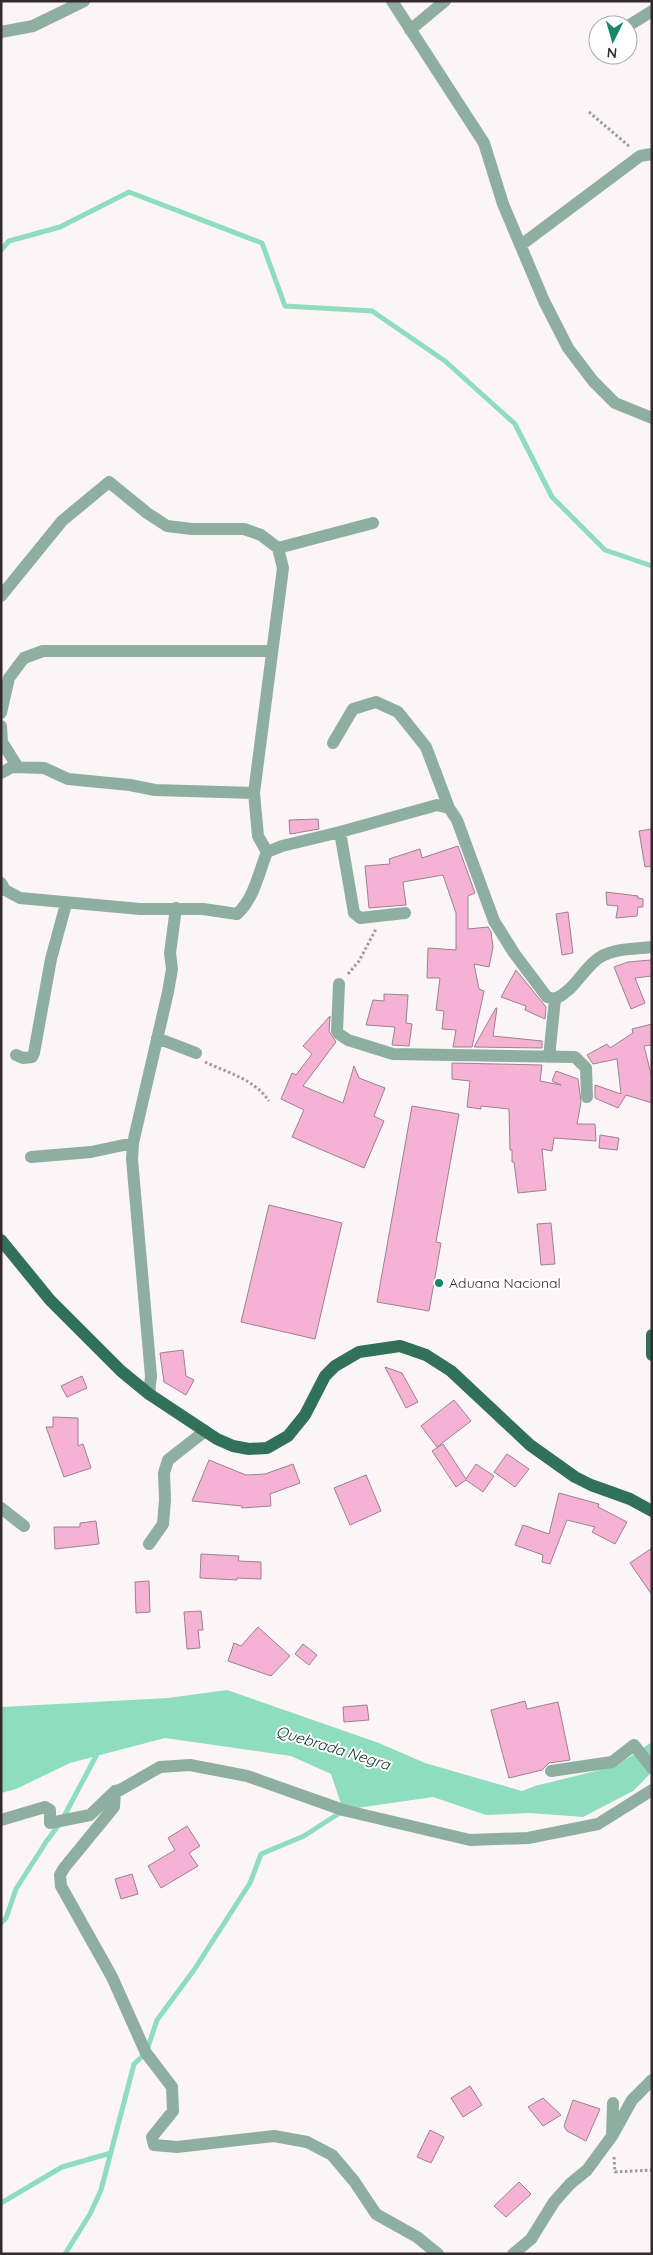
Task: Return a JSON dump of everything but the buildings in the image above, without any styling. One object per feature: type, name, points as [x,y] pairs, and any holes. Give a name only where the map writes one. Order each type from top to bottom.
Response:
[{"type":"main road","points":[[1,1240],[50,1300],[121,1371],[149,1394],[205,1431],[233,1446],[249,1450],[267,1448],[288,1436],[304,1415],[325,1376],[335,1366],[359,1352],[400,1346],[426,1355],[451,1371],[530,1445],[575,1477],[630,1499],[652,1511]]},
{"type":"main road","points":[[652,1335],[652,1355]]},
{"type":"street","points":[[1,32],[33,26],[84,1]]},
{"type":"street","points":[[392,1],[484,143],[503,204],[544,301],[568,348],[593,381],[614,403],[652,418]]},
{"type":"street","points":[[410,30],[445,1]]},
{"type":"street","points":[[638,20],[652,11]]},
{"type":"street","points":[[520,245],[646,155]]},
{"type":"street","points":[[1,596],[62,521],[109,482],[167,526],[192,529],[244,529],[261,535],[278,548],[283,568],[254,793],[258,836],[267,852]]},
{"type":"street","points":[[278,548],[373,522]]},
{"type":"street","points":[[1,713],[8,678],[24,658],[42,651],[272,651]]},
{"type":"street","points":[[334,743],[353,710],[376,702],[398,712],[426,748],[449,808],[457,820],[494,921],[540,989],[547,996],[556,999],[565,994],[575,986],[594,961],[604,954],[652,947]]},
{"type":"street","points":[[1,726],[2,742],[17,766]]},
{"type":"street","points":[[1,773],[7,768],[17,766],[44,768],[68,779],[130,785],[155,790],[254,793]]},
{"type":"street","points":[[1,883],[5,890],[20,898],[66,904],[140,909],[176,908],[237,914],[244,908],[252,893],[267,852],[282,846],[437,805],[449,808]]},
{"type":"street","points":[[340,832],[354,913],[360,918],[405,913]]},
{"type":"street","points":[[16,1055],[23,1058],[32,1057],[34,1053],[51,959],[66,904]]},
{"type":"street","points":[[149,1394],[151,1376],[135,1207],[133,1143],[172,969],[170,953],[176,908]]},
{"type":"street","points":[[339,984],[337,1031],[342,1037],[364,1046],[393,1054],[575,1057],[586,1068],[587,1097]]},
{"type":"street","points":[[549,1056],[556,999]]},
{"type":"street","points":[[157,1038],[196,1053]]},
{"type":"street","points":[[31,1156],[91,1152],[133,1143]]},
{"type":"street","points":[[150,1544],[163,1524],[165,1500],[164,1473],[168,1460],[205,1431]]},
{"type":"street","points":[[1,1508],[24,1526]]},
{"type":"street","points":[[551,1771],[612,1762],[634,1745],[652,1768]]},
{"type":"street","points":[[1,1820],[45,1807],[50,1810],[50,1823],[90,1815],[114,1791],[120,1790],[160,1767],[190,1765],[247,1776],[343,1810],[470,1840],[528,1838],[598,1824],[652,1790]]},
{"type":"street","points":[[114,1791],[114,1807],[64,1868],[60,1876],[60,1886],[112,1977],[146,2053],[172,2087],[172,2111],[152,2137],[154,2144],[177,2147],[274,2136],[307,2142],[332,2155],[354,2181],[376,2214],[417,2238],[438,2254]]},
{"type":"street","points":[[513,2254],[531,2239],[554,2202],[570,2184],[587,2170],[612,2136],[632,2100],[652,2080]]},
{"type":"street","points":[[612,2136],[613,2104]]},
{"type":"path","points":[[589,112],[646,155]]},
{"type":"path","points":[[339,984],[359,961],[373,934],[388,915]]},
{"type":"path","points":[[196,1053],[198,1059],[254,1084],[261,1089],[269,1101]]},
{"type":"path","points":[[612,2136],[615,2172],[652,2170]]},
{"type":"water","name":"Quebrada Negra","points":[[227,1690],[379,1743],[425,1763],[522,1791],[616,1766],[652,1742],[652,1772],[633,1791],[583,1817],[530,1813],[486,1815],[433,1797],[343,1810],[331,1774],[291,1756],[165,1738],[70,1763],[16,1789],[1,1793],[1,1707],[168,1698]]},
{"type":"waterway","points":[[1,250],[9,241],[60,227],[129,192],[262,243],[285,306],[372,311],[445,361],[515,424],[552,497],[605,550],[652,566]]},
{"type":"waterway","points":[[1,1923],[6,1918],[16,1889],[61,1822],[96,1756]]},
{"type":"waterway","points":[[65,2254],[90,2214],[101,2190],[134,2064],[146,2053],[157,2020],[194,1970],[250,1883],[261,1854],[304,1836],[341,1812]]},
{"type":"waterway","points":[[1,2203],[62,2167],[111,2153]]},
{"type":"place","name":"Aduana Nacional","points":[[439,1283]]}]
